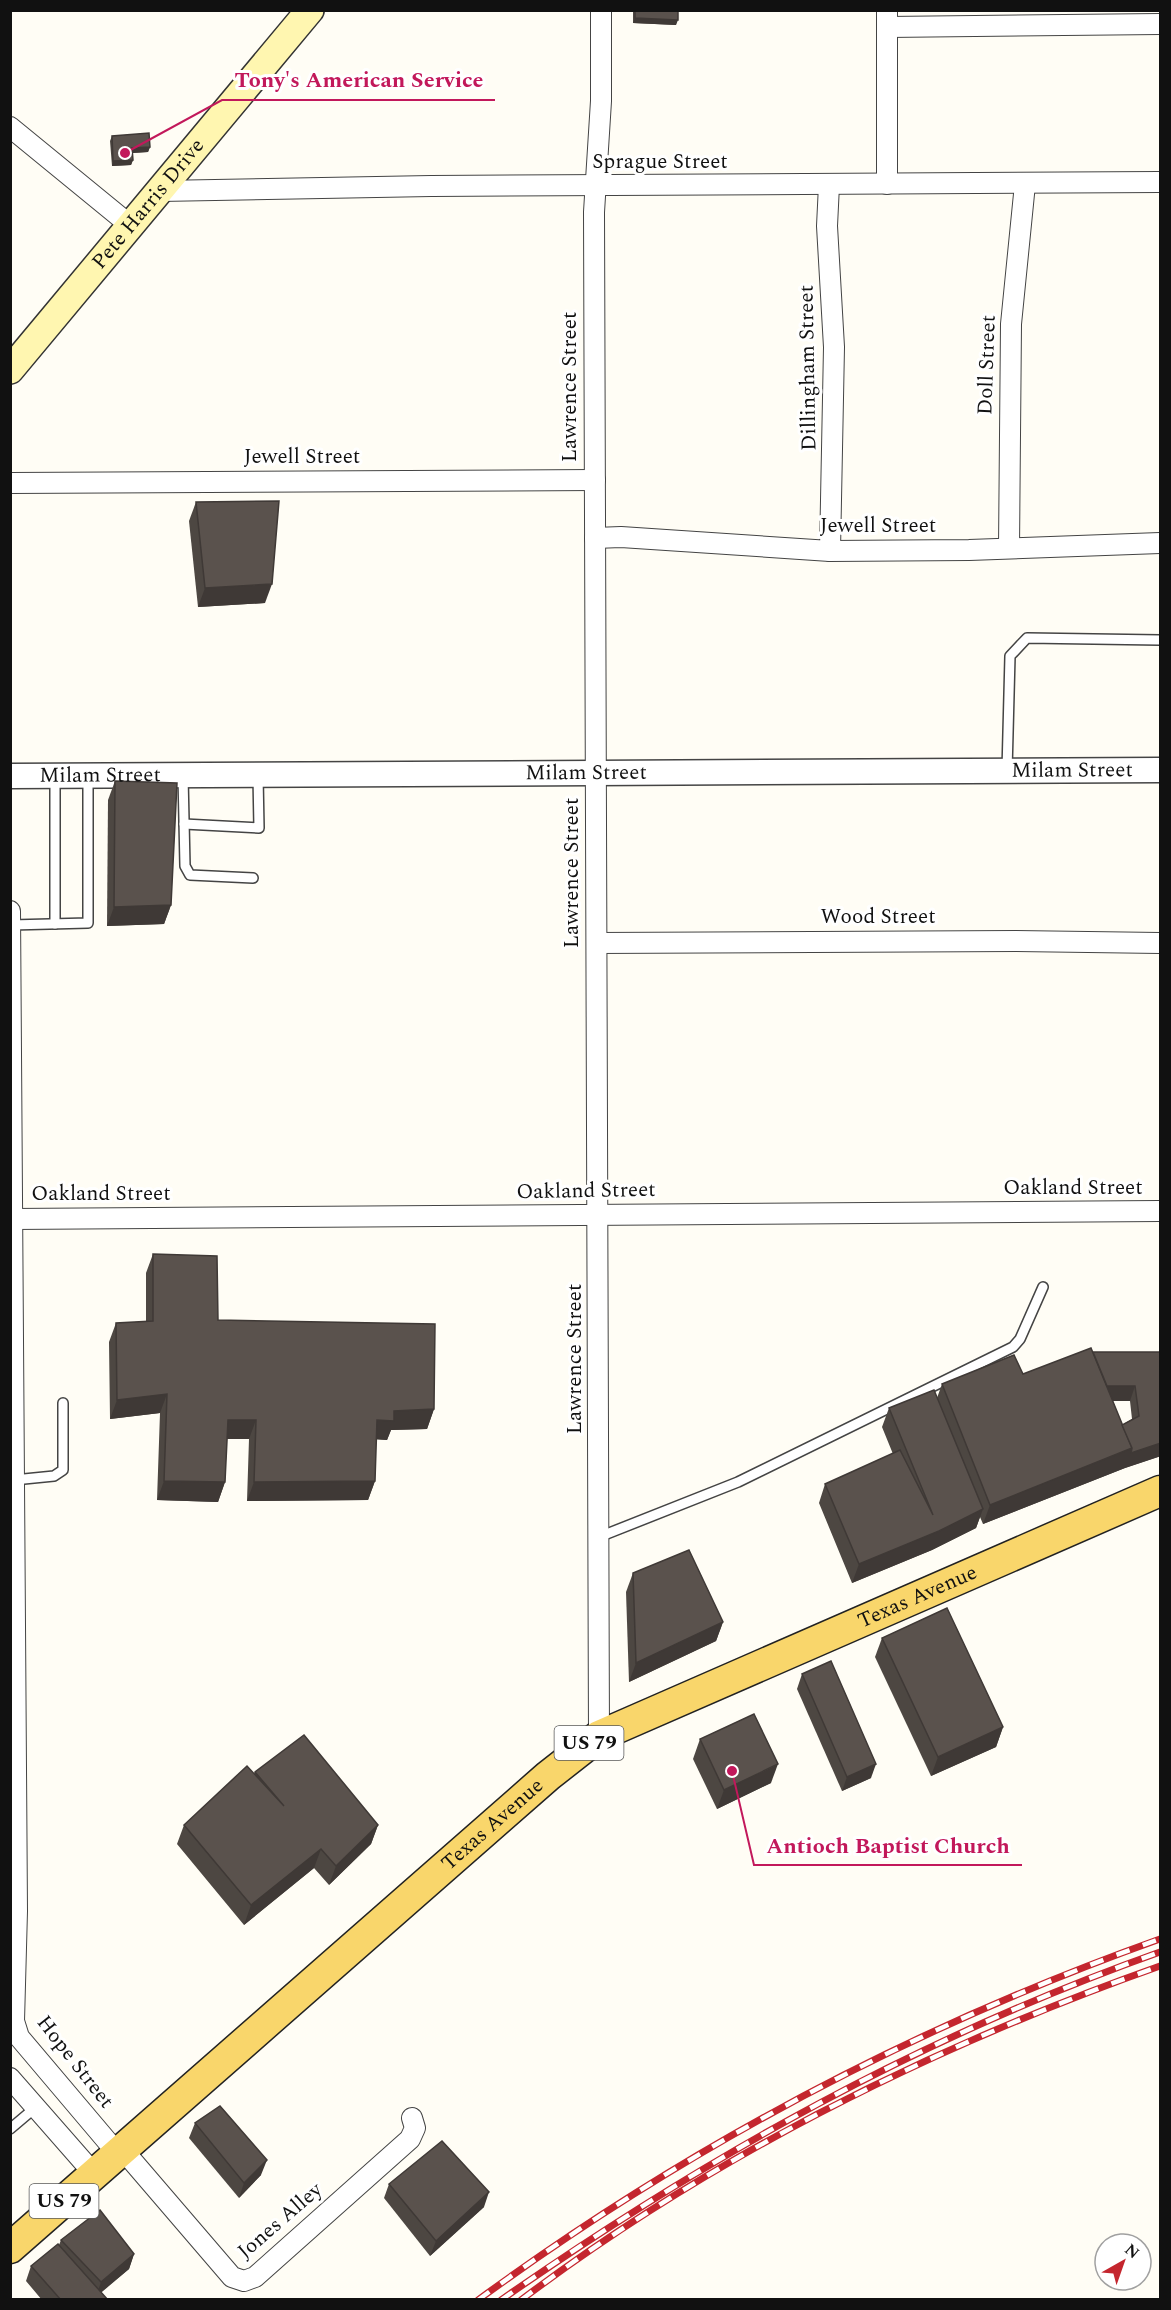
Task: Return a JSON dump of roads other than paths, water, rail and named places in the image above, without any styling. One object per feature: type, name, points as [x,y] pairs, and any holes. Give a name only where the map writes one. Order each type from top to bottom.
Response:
[{"type":"main road","name":"Pete Harris Drive","points":[[10,370],[310,10]]},
{"type":"main road","name":"Texas Avenue","points":[[10,2248],[548,1776],[599,1736],[1161,1491]]},
{"type":"street","name":"Lawrence Street","points":[[599,1736],[594,480],[596,186],[602,101],[601,10]]},
{"type":"street","points":[[887,184],[888,19],[1161,24]]},
{"type":"street","points":[[10,127],[131,225]]},
{"type":"street","name":"Sprague Street","points":[[160,191],[238,187],[1161,182]]},
{"type":"street","name":"Doll Street","points":[[1010,548],[1011,324],[1025,184]]},
{"type":"street","name":"Dillingham Street","points":[[829,185],[827,226],[834,347],[830,551]]},
{"type":"street","name":"Jewell Street","points":[[10,483],[594,480]]},
{"type":"street","name":"Jewell Street","points":[[595,538],[621,537],[830,551],[1161,543]]},
{"type":"street","name":"Milam Street","points":[[10,777],[1161,770]]},
{"type":"street","name":"Hope Street","points":[[10,911],[14,1480],[14,2021],[19,2037],[121,2152]]},
{"type":"street","name":"Wood Street","points":[[597,943],[1016,940],[1161,943]]},
{"type":"street","name":"Oakland Street","points":[[13,1219],[1161,1211]]},
{"type":"street","points":[[10,2078],[95,2175]]},
{"type":"street","name":"Jones Alley","points":[[121,2152],[232,2277],[243,2281],[255,2277],[410,2139],[415,2128],[412,2118]]},
{"type":"lane","points":[[1007,771],[1010,656],[1027,638],[1161,640]]},
{"type":"lane","points":[[184,824],[259,828],[258,775]]},
{"type":"lane","points":[[55,776],[55,924]]},
{"type":"lane","points":[[10,925],[88,923],[88,776]]},
{"type":"lane","points":[[183,776],[185,866],[190,876],[253,878]]},
{"type":"lane","points":[[599,1537],[738,1482],[1013,1347],[1043,1287]]},
{"type":"lane","points":[[14,1480],[54,1476],[63,1470],[63,1403]]},
{"type":"lane","points":[[10,2129],[36,2107]]},
{"type":"railway","points":[[478,2300],[557,2244],[638,2191],[721,2141],[806,2095],[892,2051],[980,2011],[1069,1973],[1160,1939]]},
{"type":"railway","points":[[501,2300],[658,2196],[819,2104],[901,2061],[985,2022],[1072,1985],[1160,1952]]},
{"type":"railway","points":[[521,2300],[595,2247],[670,2198],[828,2109],[992,2032],[1076,1997],[1160,1966]]},
{"type":"place","name":"Tony's American Service","points":[[125,153]]},
{"type":"place","name":"Antioch Baptist Church","points":[[732,1771]]}]
